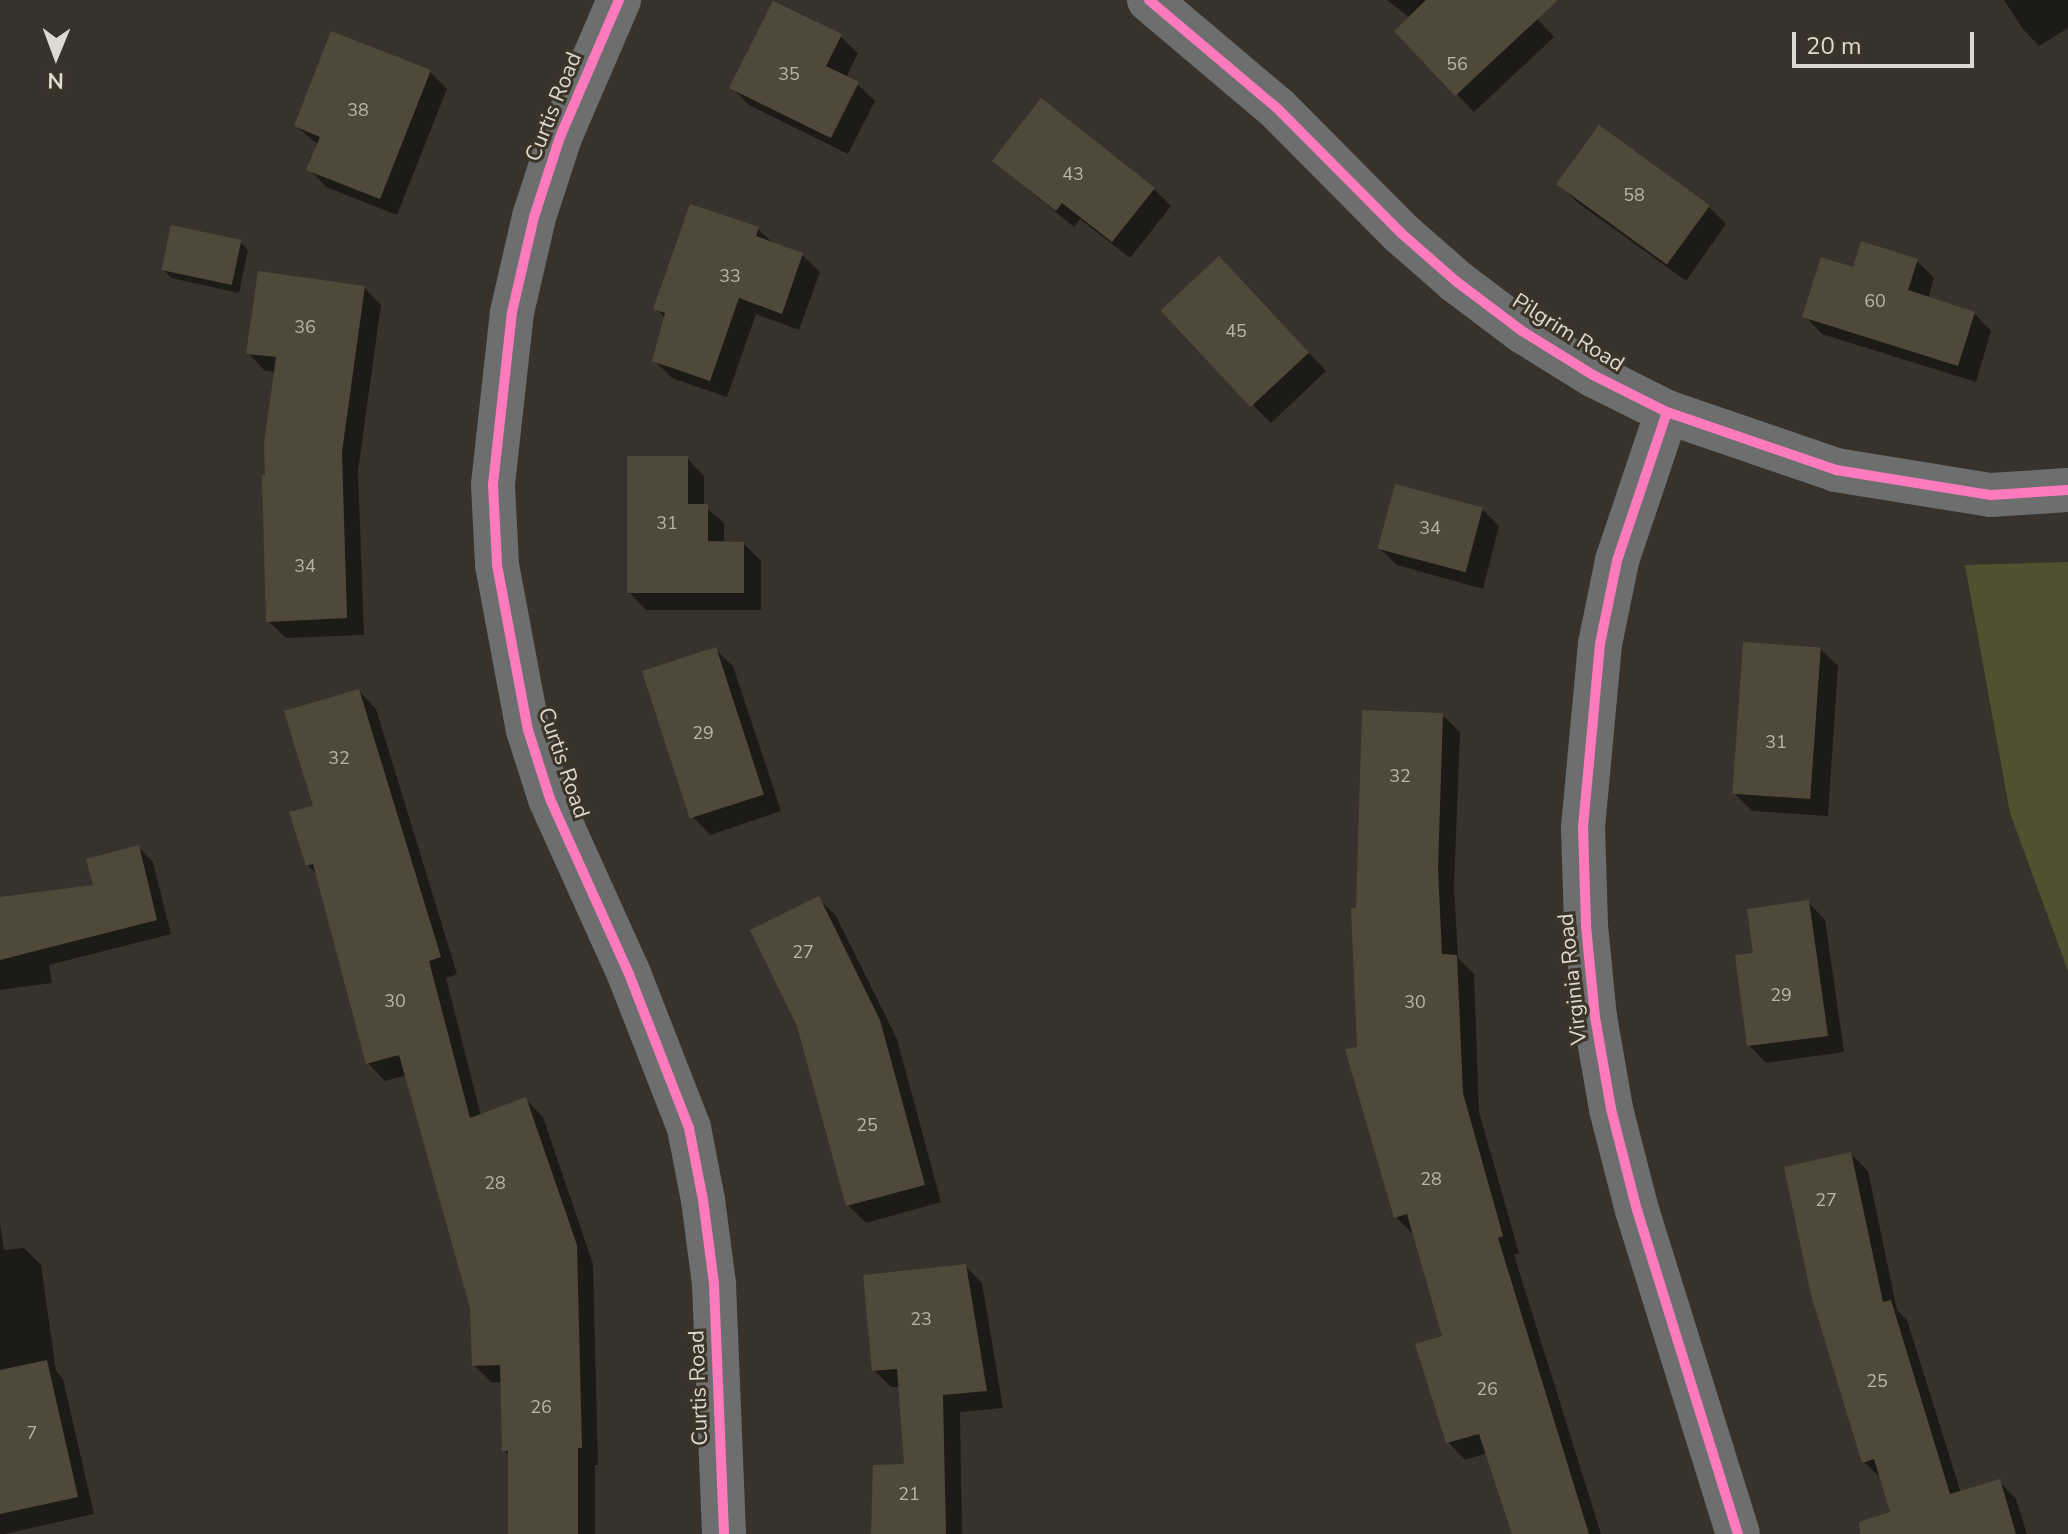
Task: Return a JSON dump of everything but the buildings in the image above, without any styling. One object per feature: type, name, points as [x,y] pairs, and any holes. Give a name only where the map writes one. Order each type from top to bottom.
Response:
[{"type":"street","name":"Curtis Road","points":[[619,0],[560,137],[534,217],[512,312],[493,485],[497,565],[528,730],[550,799],[629,974],[689,1128],[703,1200],[714,1284],[724,1534]]},
{"type":"street","name":"Pilgrim Road","points":[[1149,0],[1277,108],[1401,233],[1457,282],[1522,331],[1593,375],[1667,412],[1836,470],[1991,495],[2068,490]]},
{"type":"street","name":"Virginia Road","points":[[1667,412],[1617,561],[1600,644],[1583,828],[1586,926],[1595,1017],[1611,1109],[1637,1210],[1738,1534]]},
{"type":"shaded area","points":[[2068,562],[2068,971],[2010,813],[1965,565]]},
{"type":"cycle path","points":[[619,0],[560,137],[534,217],[512,312],[493,485],[497,565],[528,730],[550,799],[629,974],[689,1128],[703,1200],[714,1284],[724,1534]]},
{"type":"cycle path","points":[[1149,0],[1277,108],[1401,233],[1457,282],[1522,331],[1593,375],[1667,412],[1836,470],[1991,495],[2068,490]]},
{"type":"cycle path","points":[[1667,412],[1617,561],[1600,644],[1583,828],[1586,926],[1595,1017],[1611,1109],[1637,1210],[1738,1534]]}]
